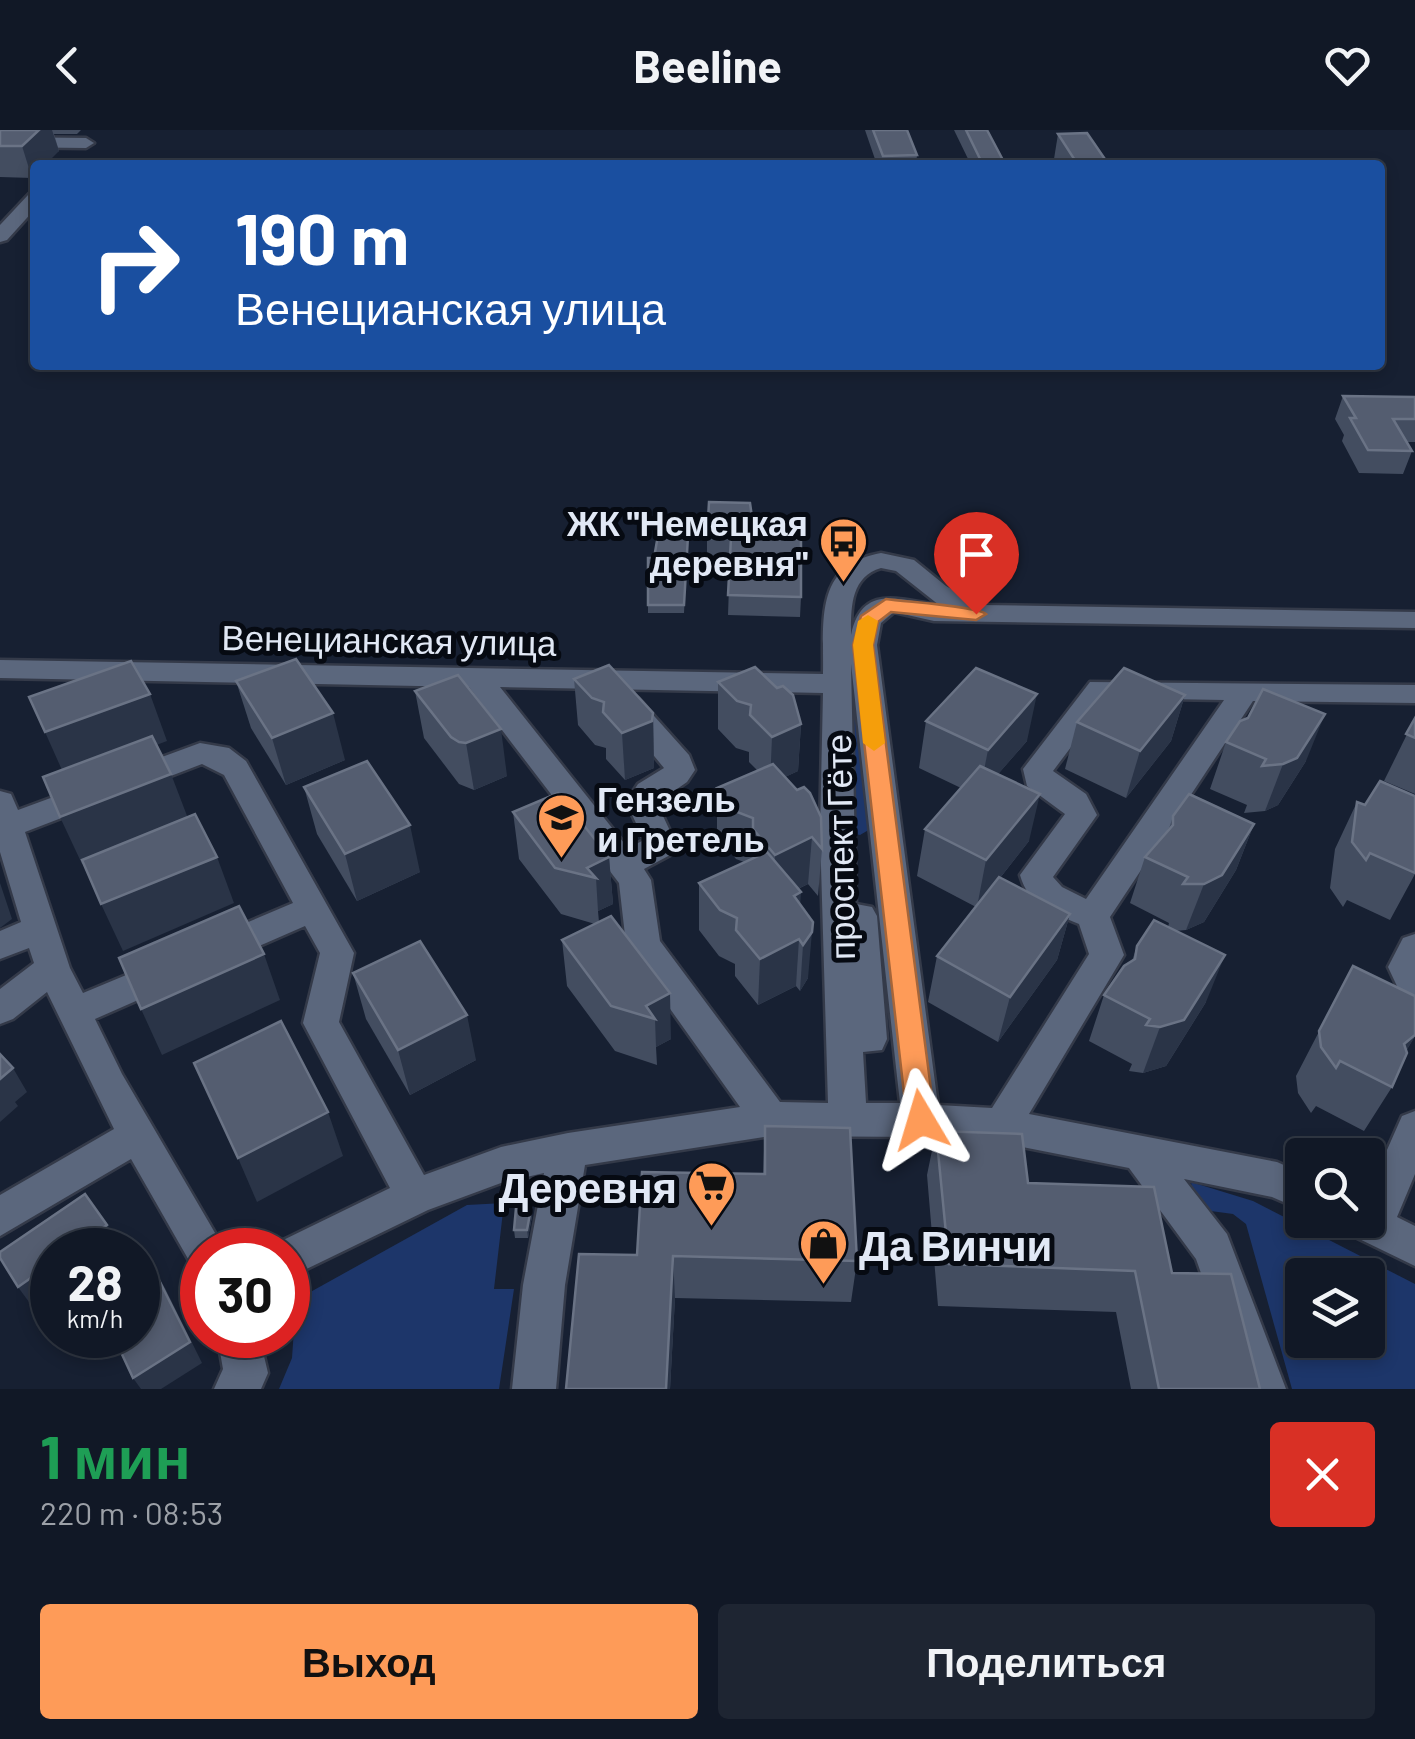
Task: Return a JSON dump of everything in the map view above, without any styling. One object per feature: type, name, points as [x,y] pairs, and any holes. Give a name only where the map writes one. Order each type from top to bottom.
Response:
[{"type":"street","points":[[0,142],[92,137]]},
{"type":"street","points":[[0,160],[71,160],[92,137]]},
{"type":"street","points":[[0,236],[30,203]]},
{"type":"street","points":[[976,614],[926,583],[922,575],[905,564],[871,562],[851,578],[855,592],[887,605],[934,613],[976,614],[1415,620]]},
{"type":"street","name":"проспект Гёте","points":[[848,1120],[836,832],[836,612],[838,595],[851,578]]},
{"type":"street","points":[[887,605],[920,597],[926,583]]},
{"type":"street","name":"проспект Гёте","points":[[887,605],[868,620],[863,645],[921,1120]]},
{"type":"street","name":"Венецианская улица","points":[[4,675],[836,684]]},
{"type":"street","points":[[478,679],[635,880],[643,944],[770,1119]]},
{"type":"street","points":[[606,681],[678,762],[680,770],[674,781],[646,792],[640,802],[642,811],[661,836],[661,846],[623,865]]},
{"type":"street","points":[[1002,1126],[1106,955],[1093,916],[1042,892],[1036,876],[1080,815],[1079,805],[1071,797],[1038,778],[1038,769],[1100,689],[1415,694]]},
{"type":"street","points":[[1093,916],[1246,690]]},
{"type":"street","points":[[192,1228],[137,1136],[53,968],[4,814],[200,753],[218,755],[235,768],[336,953],[321,1024],[415,1196]]},
{"type":"street","points":[[836,832],[857,874],[878,1039],[871,874],[884,831]]},
{"type":"street","points":[[74,1013],[311,909]]},
{"type":"street","points":[[0,946],[40,928]]},
{"type":"street","points":[[1415,948],[1405,966],[1415,989]]},
{"type":"street","points":[[0,1009],[53,968]]},
{"type":"street","points":[[310,1248],[415,1196],[501,1165],[568,1150],[770,1119],[921,1120],[1002,1126],[1285,1184]]},
{"type":"street","points":[[1385,1187],[1415,1128]]},
{"type":"street","points":[[0,1217],[137,1136]]},
{"type":"street","points":[[534,1389],[544,1286],[568,1150]]},
{"type":"street","points":[[1141,1154],[1213,1248],[1264,1389]]},
{"type":"street","points":[[1385,1232],[1415,1247]]},
{"type":"street","points":[[236,1389],[246,1373],[243,1358]]},
{"type":"shaded area","points":[[849,699],[858,705],[872,828],[860,835],[851,833]]},
{"type":"shaded area","points":[[1191,1182],[1253,1201],[1285,1217],[1285,1238],[1325,1238],[1364,1258],[1285,1258],[1285,1358],[1385,1358],[1385,1269],[1415,1284],[1415,1389],[1292,1389],[1246,1224],[1233,1214],[1196,1209]]},
{"type":"shaded area","points":[[504,1203],[494,1289],[514,1289],[499,1389],[279,1389],[292,1358],[310,1358],[310,1292],[467,1205]]},
{"type":"building","points":[[0,130],[39,130],[22,146],[0,146]]},
{"type":"building","points":[[873,130],[907,130],[917,155],[883,156]]},
{"type":"building","points":[[966,130],[987,130],[1003,160],[981,160]]},
{"type":"building","points":[[1087,133],[1106,160],[1075,160],[1058,134]]},
{"type":"building","points":[[1343,396],[1415,397],[1415,419],[1393,419],[1412,451],[1368,450]]},
{"type":"building","points":[[709,502],[750,503],[755,538],[801,539],[801,597],[728,595],[731,538],[707,538]]},
{"type":"building","points":[[658,535],[688,536],[684,605],[648,605],[648,558],[654,558]]},
{"type":"building","points":[[296,659],[333,713],[272,738],[236,681]]},
{"type":"building","points":[[131,661],[150,694],[45,732],[29,697]]},
{"type":"building","points":[[609,665],[653,713],[652,721],[622,733],[603,712],[604,702],[592,698],[574,679]]},
{"type":"building","points":[[755,667],[777,688],[783,686],[793,695],[801,724],[772,737],[750,715],[751,705],[737,701],[718,682]]},
{"type":"building","points":[[976,668],[1037,694],[988,750],[926,721]]},
{"type":"building","points":[[1124,668],[1185,695],[1140,751],[1077,722]]},
{"type":"building","points":[[458,675],[501,729],[466,743],[459,742],[415,691]]},
{"type":"building","points":[[1263,689],[1325,714],[1297,758],[1283,764],[1262,766],[1266,759],[1226,742],[1240,721],[1248,718]]},
{"type":"building","points":[[1415,718],[1415,738],[1406,734]]},
{"type":"building","points":[[152,736],[171,774],[60,817],[43,777]]},
{"type":"building","points":[[367,761],[410,825],[345,854],[304,787]]},
{"type":"building","points":[[773,764],[797,790],[804,787],[810,793],[821,817],[822,849],[812,837],[775,855],[753,829],[753,818],[737,812],[717,788]]},
{"type":"building","points":[[980,766],[1040,794],[986,860],[925,829]]},
{"type":"building","points":[[1380,781],[1415,796],[1415,873],[1370,853],[1366,860],[1352,842],[1357,802],[1365,805]]},
{"type":"building","points":[[558,793],[609,857],[587,868],[596,878],[555,868],[513,812]]},
{"type":"building","points":[[1189,794],[1254,824],[1222,875],[1204,884],[1183,884],[1188,877],[1145,857],[1173,825],[1173,816]]},
{"type":"building","points":[[195,814],[217,857],[101,904],[82,860]]},
{"type":"building","points":[[767,852],[801,892],[794,896],[813,922],[812,932],[803,945],[799,939],[760,959],[736,930],[737,918],[720,910],[699,883]]},
{"type":"building","points":[[999,877],[1070,914],[1010,997],[937,956]]},
{"type":"building","points":[[239,906],[264,954],[141,1009],[119,958]]},
{"type":"building","points":[[611,916],[670,993],[646,1006],[655,1019],[611,1006],[562,940]]},
{"type":"building","points":[[1154,920],[1225,955],[1184,1020],[1160,1027],[1146,1025],[1150,1019],[1104,995],[1124,966],[1135,959],[1137,946]]},
{"type":"building","points":[[420,941],[467,1015],[398,1050],[353,973]]},
{"type":"building","points":[[1353,966],[1415,996],[1415,1035],[1404,1044],[1407,1053],[1392,1087],[1340,1061],[1336,1068],[1321,1047],[1319,1031]]},
{"type":"building","points":[[281,1021],[328,1112],[238,1158],[194,1063]]},
{"type":"building","points":[[0,1054],[13,1068],[0,1079]]},
{"type":"building","points":[[765,1126],[850,1128],[857,1261],[673,1256],[666,1389],[566,1389],[579,1254],[637,1255],[642,1172],[765,1174]]},
{"type":"building","points":[[936,1131],[1022,1134],[1028,1183],[1154,1187],[1172,1273],[1231,1274],[1260,1389],[1159,1389],[1135,1271],[949,1264]]},
{"type":"building","points":[[85,1194],[107,1225],[103,1228],[35,1228]]},
{"type":"building","points":[[516,1208],[531,1208],[527,1230],[514,1230]]},
{"type":"building","points":[[30,1232],[30,1279],[18,1287],[0,1252]]},
{"type":"building","points":[[160,1282],[180,1322],[180,1348],[133,1378],[124,1358],[160,1358]]},
{"type":"slow traffic","points":[[868,621],[863,645],[874,743]]},
{"type":"place","name":"ЖК \"Немецкая деревня\"","points":[[843,584]]},
{"type":"place","name":"Гензель и Гретель","points":[[562,860]]},
{"type":"place","name":"Деревня","points":[[712,1228]]},
{"type":"place","name":"Да Винчи","points":[[824,1286]]},
{"type":"route","points":[[921,1120],[863,645],[868,620],[886,606],[976,614]]}]
